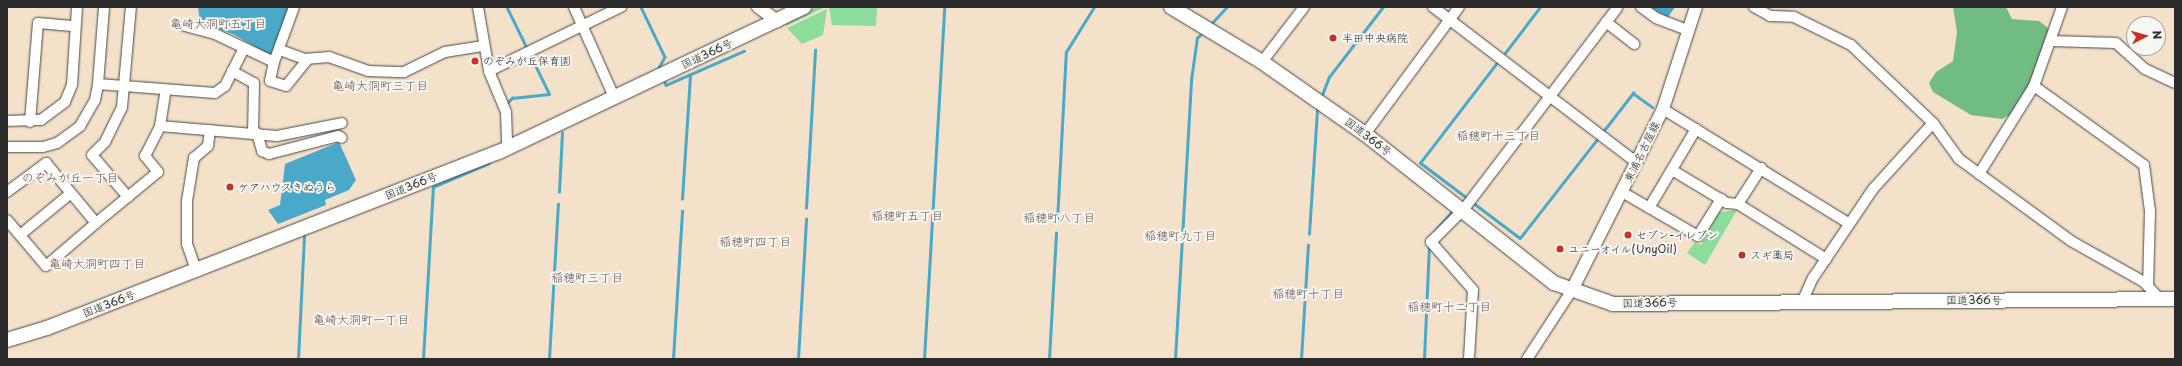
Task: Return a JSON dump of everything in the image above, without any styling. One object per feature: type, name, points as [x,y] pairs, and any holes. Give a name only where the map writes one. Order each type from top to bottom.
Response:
[{"type":"highway","name":"国道366号","points":[[7,340],[196,270],[506,148],[804,7]]},
{"type":"highway","name":"国道366号","points":[[1171,7],[1262,62],[1365,134],[1464,209],[1554,283],[1614,304],[1803,300],[2175,299]]},
{"type":"main road","points":[[758,7],[777,21]]},
{"type":"main road","name":"東浦名古屋線","points":[[1572,290],[1663,109],[1687,30],[1696,7]]},
{"type":"street","points":[[7,121],[30,122],[46,118],[65,102],[72,85],[77,7]]},
{"type":"street","points":[[7,147],[43,147],[57,143],[80,126],[95,100],[98,84],[104,7]]},
{"type":"street","points":[[128,197],[92,155],[115,125],[125,86],[131,7]]},
{"type":"street","points":[[294,7],[280,50],[274,62],[270,81],[286,86],[308,59]]},
{"type":"street","points":[[478,7],[489,71],[506,112],[506,148]]},
{"type":"street","points":[[574,7],[614,97]]},
{"type":"street","points":[[489,71],[621,7]]},
{"type":"street","points":[[1262,62],[1304,7]]},
{"type":"street","points":[[1433,7],[1637,163]]},
{"type":"street","points":[[1365,134],[1459,7]]},
{"type":"street","points":[[1641,7],[1656,18],[1687,30]]},
{"type":"street","points":[[1754,7],[1770,16],[1794,17],[1851,44],[1934,123],[1959,159],[2071,241],[2148,285],[2160,299]]},
{"type":"street","points":[[1979,174],[2034,86],[2062,7]]},
{"type":"street","points":[[1469,359],[1473,290],[1432,242],[1464,209],[1617,8]]},
{"type":"street","points":[[1606,22],[1634,44]]},
{"type":"street","points":[[30,122],[38,23],[75,26]]},
{"type":"street","points":[[185,26],[216,34],[274,62]]},
{"type":"street","points":[[2051,41],[2116,43],[2145,69],[2175,84]]},
{"type":"street","points":[[280,50],[308,59],[329,57],[368,71],[404,72],[445,52],[484,46]]},
{"type":"street","points":[[98,84],[166,90],[220,91],[244,48]]},
{"type":"street","points":[[232,71],[254,84],[255,133],[262,151],[269,154],[338,136],[342,138]]},
{"type":"street","points":[[2034,86],[2144,165],[2150,211],[2148,285]]},
{"type":"street","points":[[7,220],[46,266],[158,172],[145,156],[160,126],[166,90]]},
{"type":"street","points":[[1663,109],[1848,223]]},
{"type":"street","points":[[160,126],[284,135],[342,123]]},
{"type":"street","points":[[1803,300],[1848,223],[1873,189],[1934,123]]},
{"type":"street","points":[[196,270],[187,244],[187,201],[194,158],[208,146],[210,130]]},
{"type":"street","points":[[1649,208],[1696,130]]},
{"type":"street","points":[[43,147],[46,163],[96,223]]},
{"type":"street","points":[[7,192],[46,163]]},
{"type":"street","points":[[1738,204],[1761,168]]},
{"type":"street","points":[[1672,170],[1721,199],[1738,204],[1826,259]]},
{"type":"street","points":[[1622,192],[1698,236],[1721,199]]},
{"type":"street","points":[[20,235],[71,193]]},
{"type":"street","points":[[1527,359],[1572,290]]},
{"type":"green space","points":[[816,7],[823,8],[786,26],[785,22]]},
{"type":"green space","points":[[829,7],[877,7],[876,26],[832,25]]},
{"type":"green space","points":[[1953,7],[2006,7],[2012,19],[2039,21],[2048,28],[2048,53],[2027,106],[2002,119],[1971,115],[1933,92],[1929,83],[1936,72],[1953,61],[1957,32]]},
{"type":"green space","points":[[827,9],[823,35],[802,44],[787,28]]},
{"type":"green space","points":[[1737,210],[1705,265],[1687,253],[1695,242],[1701,245],[1719,212]]},
{"type":"water","points":[[198,7],[289,7],[272,57],[235,35],[200,22]]},
{"type":"water","points":[[1649,7],[1675,7],[1668,17]]},
{"type":"water","points":[[339,142],[356,180],[349,190],[325,200],[326,205],[278,224],[268,210],[280,205],[285,164]]},
{"type":"waterway","points":[[507,7],[528,50]]},
{"type":"waterway","points":[[641,7],[665,57],[659,68]]},
{"type":"waterway","points":[[924,359],[944,7]]},
{"type":"waterway","points":[[1057,221],[1066,52],[1094,7]]},
{"type":"waterway","points":[[1210,25],[1227,7]]},
{"type":"waterway","points":[[1322,95],[1329,77],[1383,7]]},
{"type":"waterway","points":[[1505,53],[1540,7]]},
{"type":"waterway","points":[[1175,359],[1191,80],[1197,38],[1204,31]]},
{"type":"waterway","points":[[806,208],[815,50]]},
{"type":"waterway","points":[[665,82],[666,85],[744,51]]},
{"type":"waterway","points":[[508,102],[512,98],[549,94],[530,55]]},
{"type":"waterway","points":[[1465,197],[1420,163],[1496,64]]},
{"type":"waterway","points":[[682,199],[690,75]]},
{"type":"waterway","points":[[1602,133],[1633,93],[1652,107]]},
{"type":"waterway","points":[[1309,234],[1317,109]]},
{"type":"waterway","points":[[559,192],[562,133]]},
{"type":"waterway","points":[[1475,204],[1520,238],[1599,137]]},
{"type":"waterway","points":[[423,359],[433,187],[489,163]]},
{"type":"waterway","points":[[549,359],[558,204]]},
{"type":"waterway","points":[[673,359],[682,211]]},
{"type":"waterway","points":[[1434,232],[1452,211]]},
{"type":"waterway","points":[[798,359],[806,219]]},
{"type":"waterway","points":[[1049,359],[1056,233]]},
{"type":"waterway","points":[[298,359],[304,236]]},
{"type":"waterway","points":[[1301,359],[1308,245]]},
{"type":"waterway","points":[[1424,359],[1429,246]]},
{"type":"place","name":"半田中央病院","points":[[1333,38]]},
{"type":"place","name":"のぞみが丘保育園","points":[[475,61]]},
{"type":"place","name":"ケアハウスきぬうら","points":[[230,187]]},
{"type":"place","name":"セブン-イレブン","points":[[1628,235]]},
{"type":"place","name":"ユニーオイル(UnyOil)","points":[[1560,249]]},
{"type":"place","name":"スギ薬局","points":[[1742,255]]},
{"type":"district","name":"亀崎大洞町五丁目","points":[[218,24]]},
{"type":"district","name":"亀崎大洞町三丁目","points":[[380,86]]},
{"type":"district","name":"稲穂町十三丁目","points":[[1498,136]]},
{"type":"district","name":"のぞみが丘一丁目","points":[[70,178]]},
{"type":"district","name":"稲穂町五丁目","points":[[907,216]]},
{"type":"district","name":"稲穂町八丁目","points":[[1059,218]]},
{"type":"district","name":"稲穂町九丁目","points":[[1180,236]]},
{"type":"district","name":"稲穂町四丁目","points":[[755,242]]},
{"type":"district","name":"亀崎大洞町四丁目","points":[[97,264]]},
{"type":"district","name":"稲穂町三丁目","points":[[587,278]]},
{"type":"district","name":"稲穂町十丁目","points":[[1308,294]]},
{"type":"district","name":"稲穂町十二丁目","points":[[1449,307]]},
{"type":"district","name":"亀崎大洞町一丁目","points":[[361,320]]}]
